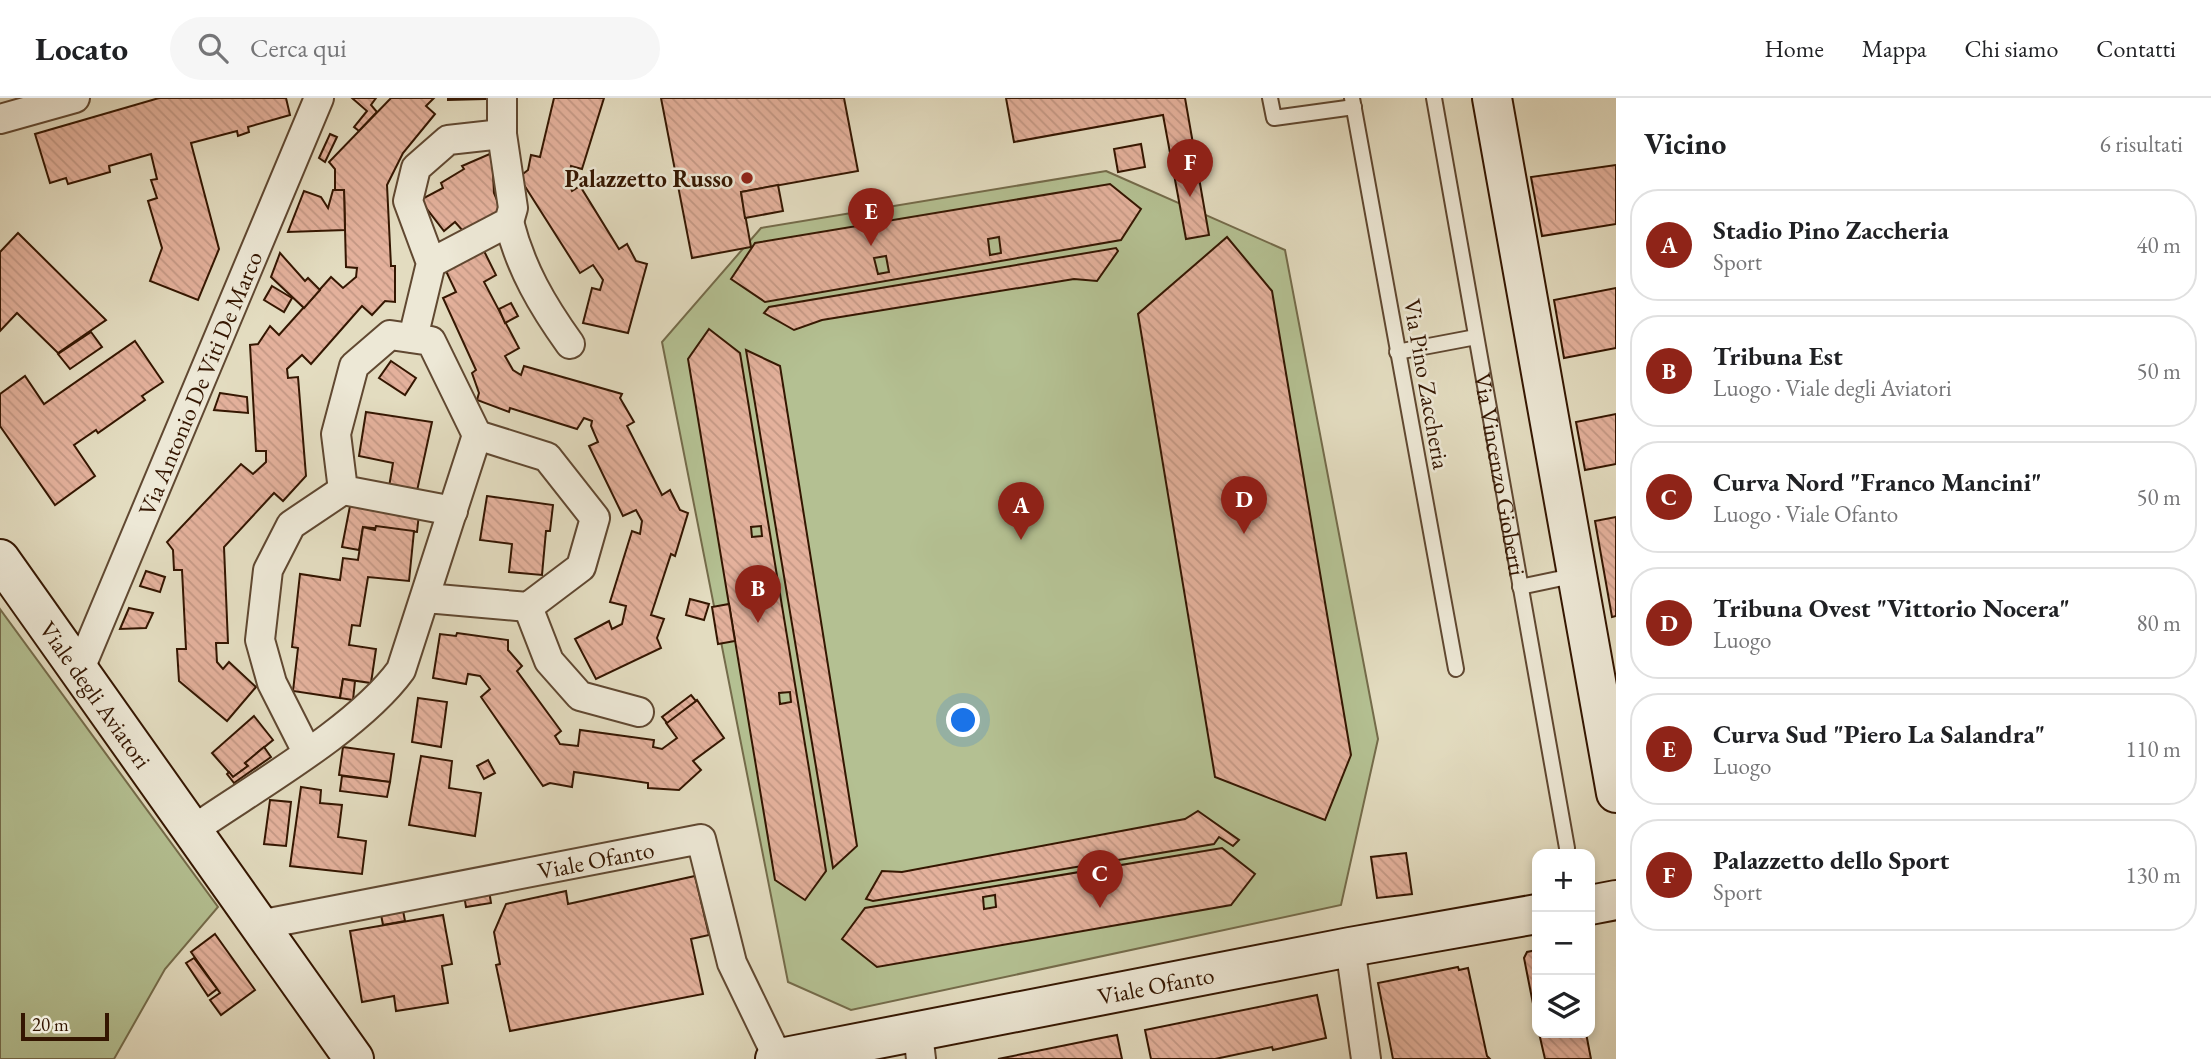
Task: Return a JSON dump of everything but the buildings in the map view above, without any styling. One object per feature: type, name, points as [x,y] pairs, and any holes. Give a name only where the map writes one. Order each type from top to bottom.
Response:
[{"type":"main road","points":[[1492,98],[1616,793]]},
{"type":"main road","name":"Viale degli Aviatori","points":[[0,559],[354,1059]]},
{"type":"main road","points":[[1595,904],[1616,900]]},
{"type":"main road","name":"Viale Ofanto","points":[[776,1059],[919,1046],[1350,947],[1532,915]]},
{"type":"street","points":[[13,110],[75,98]]},
{"type":"street","name":"Via Antonio De Viti De Marco","points":[[79,671],[319,98]]},
{"type":"street","points":[[502,98],[502,134],[513,208],[509,222],[519,260],[543,306],[570,344]]},
{"type":"street","points":[[413,338],[431,263],[408,201],[416,168],[448,140],[502,134]]},
{"type":"street","points":[[431,263],[509,222]]},
{"type":"street","points":[[193,830],[307,751],[384,693],[401,670],[477,435],[431,341],[390,335],[354,366],[336,434],[343,490]]},
{"type":"street","points":[[426,598],[528,607],[581,567],[595,518],[547,457],[477,435]]},
{"type":"street","points":[[307,751],[272,683],[260,639],[268,570],[290,525],[343,490],[453,511]]},
{"type":"street","points":[[528,607],[549,661],[580,696],[639,712]]},
{"type":"street","name":"Viale Ofanto","points":[[259,925],[701,839],[732,963],[776,1059]]},
{"type":"street","points":[[1350,947],[1366,1059]]},
{"type":"lane","name":"Via Pino Zaccheria","points":[[1270,98],[1273,118],[1353,103],[1456,669]]},
{"type":"lane","name":"Via Vincenzo Gioberti","points":[[1434,98],[1567,848]]},
{"type":"lane","points":[[1397,352],[1476,337]]},
{"type":"lane","points":[[1520,587],[1577,575]]},
{"type":"green space","points":[[1106,171],[1285,250],[1378,739],[1341,905],[851,1010],[788,982],[662,342],[761,228]]},
{"type":"green space","points":[[0,609],[218,907],[165,969],[114,1059],[0,1059]]},
{"type":"place","name":"Palazzetto Russo","points":[[747,178]]},
{"type":"place","name":"Palazzetto dello Sport","points":[[1190,197]]},
{"type":"place","name":"Curva Sud \"Piero La Salandra\"","points":[[871,246]]},
{"type":"place","name":"Tribuna Ovest \"Vittorio Nocera\"","points":[[1244,534]]},
{"type":"place","name":"Stadio Pino Zaccheria","points":[[1021,540]]},
{"type":"place","name":"Tribuna Est","points":[[758,623]]},
{"type":"place","name":"Curva Nord \"Franco Mancini\"","points":[[1100,908]]}]
